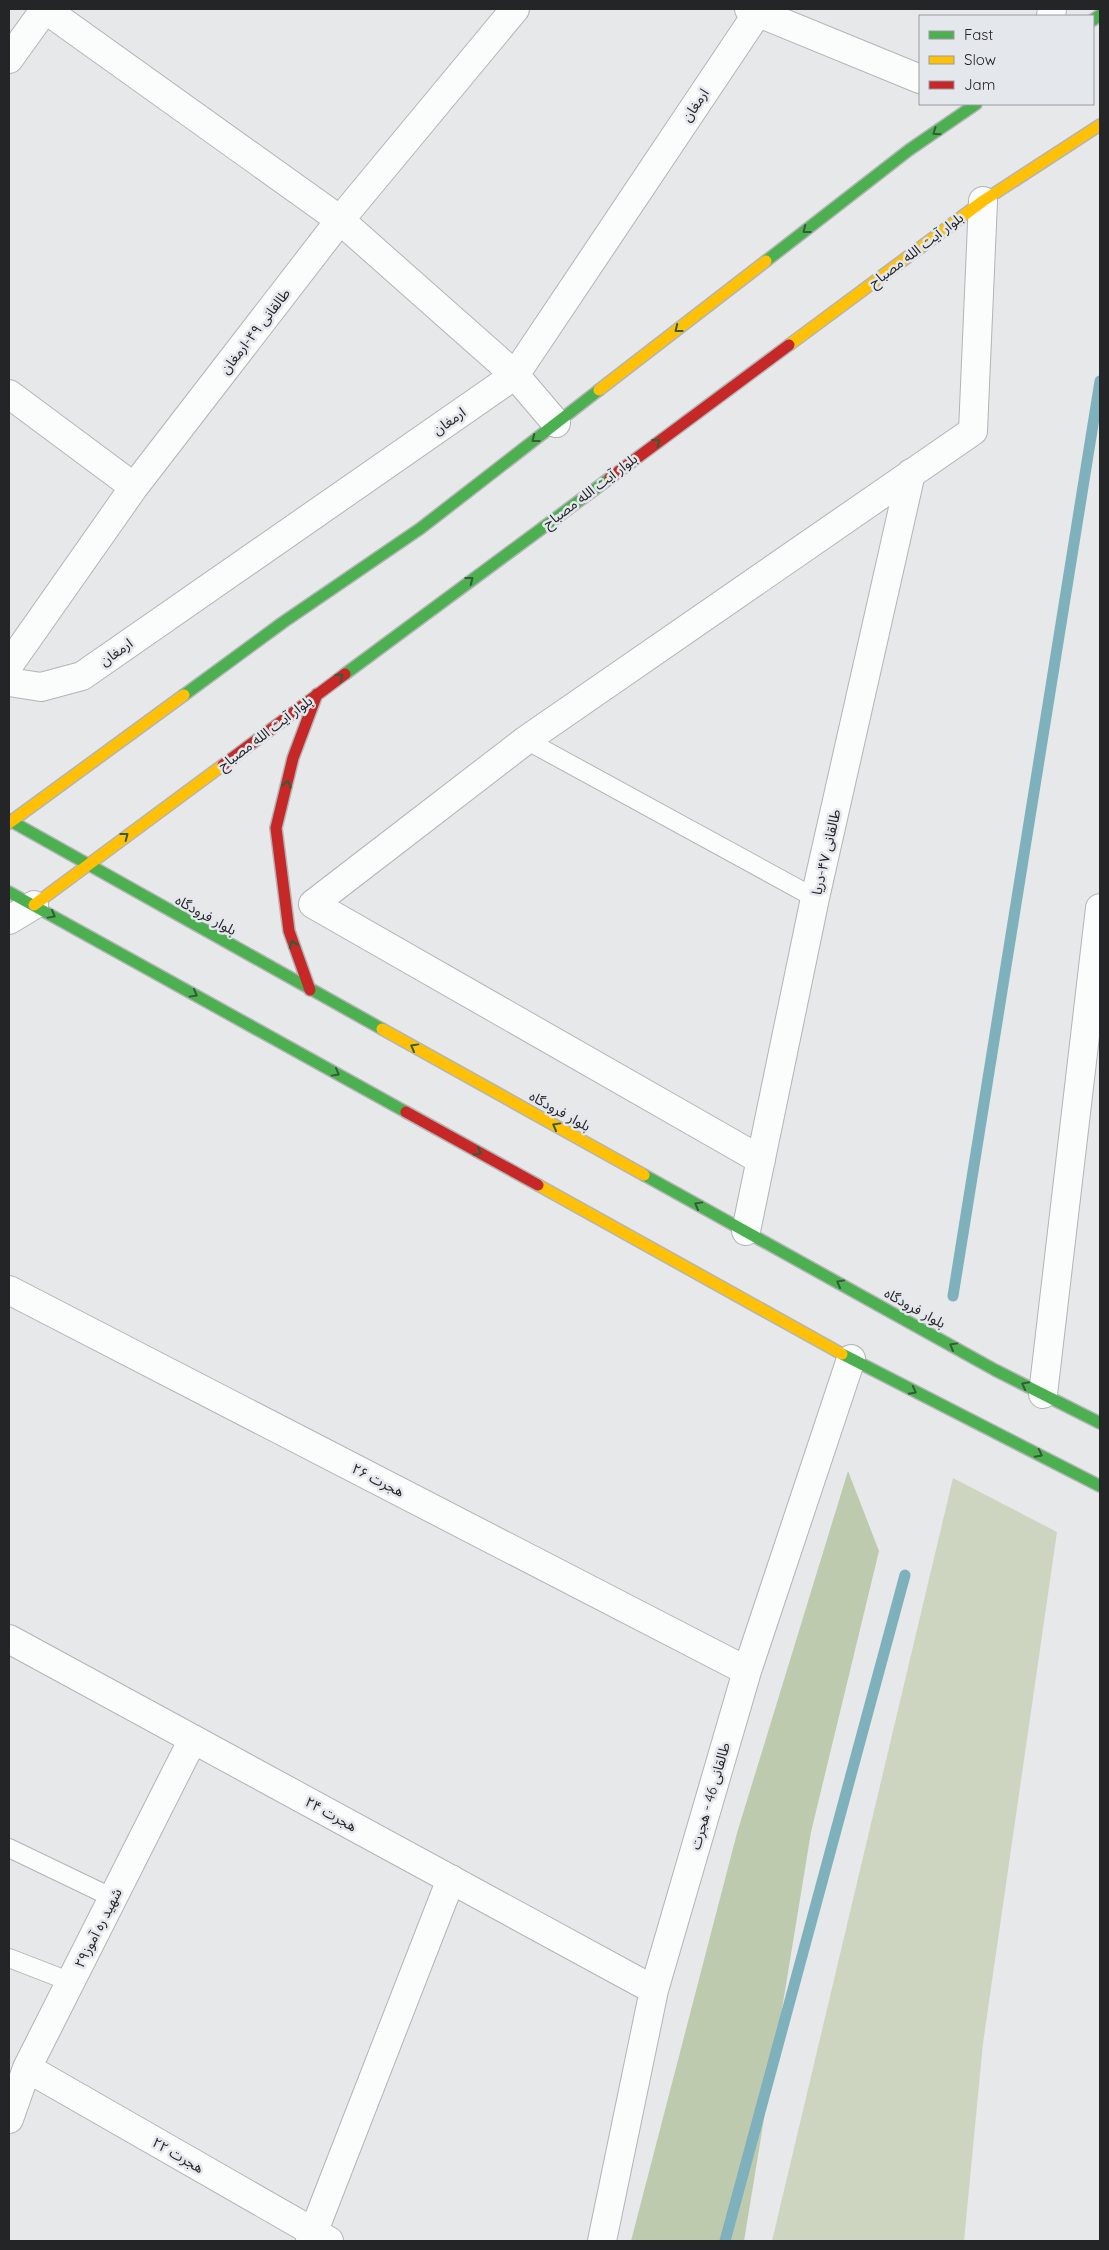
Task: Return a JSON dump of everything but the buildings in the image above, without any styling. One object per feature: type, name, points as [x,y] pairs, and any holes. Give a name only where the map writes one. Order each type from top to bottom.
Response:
[{"type":"main road","points":[[9,822],[282,623],[421,528],[909,150],[975,105]]},
{"type":"main road","name":"بلوار آیت الله مصباح","points":[[34,905],[982,201],[1100,125]]},
{"type":"main road","points":[[310,990],[289,931],[276,828],[293,758],[317,694]]},
{"type":"main road","name":"بلوار فرودگاه","points":[[9,822],[995,1370],[1100,1423]]},
{"type":"main road","points":[[9,892],[860,1364],[1100,1486]]},
{"type":"street","points":[[9,59],[45,9],[340,220],[515,375],[556,423]]},
{"type":"street","name":"طالقانی ۴۹-ارمغان","points":[[9,665],[134,487],[340,220],[516,9]]},
{"type":"street","points":[[755,10],[919,79]]},
{"type":"street","name":"ارمغان","points":[[9,682],[41,687],[82,676],[515,375],[755,10]]},
{"type":"street","points":[[761,1160],[313,904],[526,740],[973,431],[982,201]]},
{"type":"street","points":[[9,394],[134,487]]},
{"type":"street","name":"طالقانی ۴۷-دریا","points":[[746,1231],[815,898],[911,473]]},
{"type":"street","points":[[9,920],[34,905]]},
{"type":"street","points":[[1043,1394],[1100,908]]},
{"type":"street","name":"هجرت ۲۶","points":[[9,1290],[747,1671]]},
{"type":"street","name":"طالقانی 46 - هجرت","points":[[602,2241],[654,1990],[747,1671],[860,1364]]},
{"type":"street","name":"هجرت ۲۴","points":[[9,1638],[654,1990]]},
{"type":"street","name":"شهید ره آموز۲۹","points":[[9,2119],[27,2068],[193,1739]]},
{"type":"street","points":[[317,2238],[451,1879]]},
{"type":"street","name":"هجرت ۲۲","points":[[27,2068],[317,2238]]},
{"type":"lane","points":[[526,740],[815,898]]},
{"type":"lane","points":[[9,1848],[113,1898]]},
{"type":"lane","points":[[9,1958],[71,1982]]},
{"type":"green space","points":[[848,1471],[879,1551],[811,1832],[744,2241],[631,2241],[737,1833]]},
{"type":"green space","points":[[953,1478],[1057,1532],[983,2043],[964,2241],[772,2241]]},
{"type":"waterway","points":[[953,1296],[1100,381]]},
{"type":"waterway","points":[[725,2241],[905,1575]]},
{"type":"traffic: fast","points":[[1094,19],[1100,15]]},
{"type":"traffic: fast","points":[[766,261],[909,150],[975,105]]},
{"type":"traffic: fast","points":[[184,695],[282,623],[421,528],[599,390]]},
{"type":"traffic: fast","points":[[345,674],[610,478]]},
{"type":"traffic: fast","points":[[9,820],[382,1029]]},
{"type":"traffic: fast","points":[[9,892],[406,1112]]},
{"type":"traffic: fast","points":[[644,1175],[995,1370],[1100,1423]]},
{"type":"traffic: fast","points":[[842,1354],[1100,1486]]},
{"type":"traffic: slow","points":[[789,345],[983,201],[1100,125]]},
{"type":"traffic: slow","points":[[599,390],[766,261]]},
{"type":"traffic: slow","points":[[9,823],[184,695]]},
{"type":"traffic: slow","points":[[34,905],[223,765]]},
{"type":"traffic: slow","points":[[382,1029],[644,1175]]},
{"type":"traffic: slow","points":[[538,1185],[842,1354]]},
{"type":"traffic: jam","points":[[610,478],[789,345]]},
{"type":"traffic: jam","points":[[223,765],[345,674]]},
{"type":"traffic: jam","points":[[310,990],[289,931],[276,828],[293,758],[317,694]]},
{"type":"traffic: jam","points":[[406,1112],[538,1185]]}]
